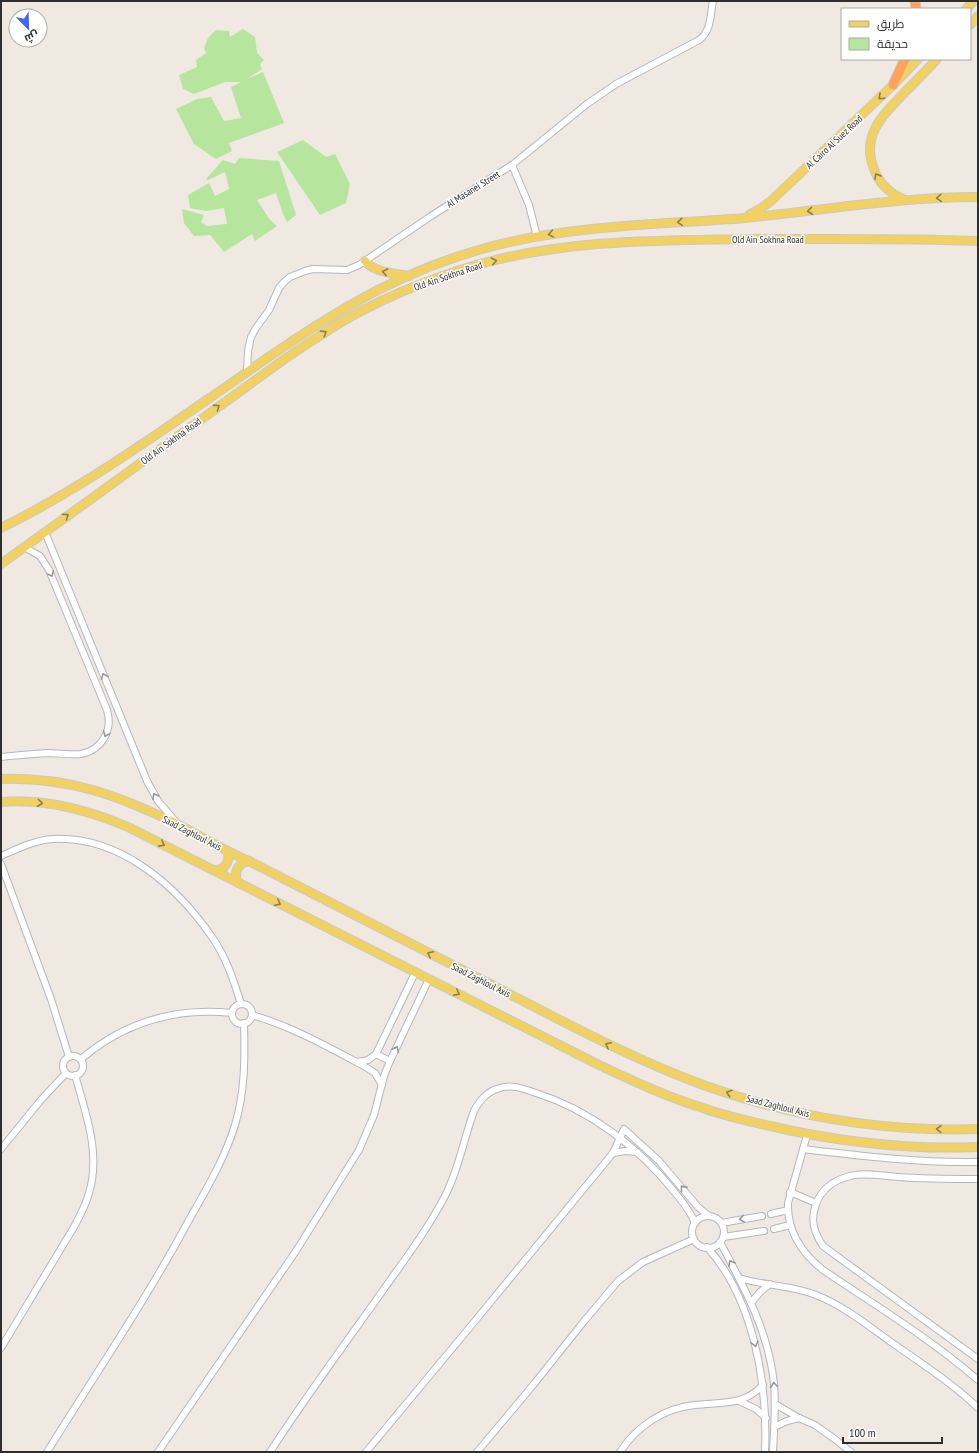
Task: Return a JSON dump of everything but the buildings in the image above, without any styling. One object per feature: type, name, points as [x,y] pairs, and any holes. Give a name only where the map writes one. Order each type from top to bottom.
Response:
[{"type":"highway","points":[[894,85],[905,60]]},
{"type":"main road","points":[[971,24],[978,16]]},
{"type":"main road","name":"Al Cairo Al Suez Road","points":[[744,218],[772,201],[894,85],[917,60]]},
{"type":"main road","name":"Al Cairo Al Suez Road","points":[[906,200],[893,194],[879,179],[871,159],[872,138],[880,119],[936,60]]},
{"type":"main road","name":"Old Ain Sokhna Road","points":[[1,528],[102,471],[330,317],[379,290],[456,257],[559,233],[626,226],[744,218],[906,200],[978,197]]},
{"type":"main road","name":"Old Ain Sokhna Road","points":[[1,564],[321,334],[353,315],[395,295],[457,271],[486,262],[546,250],[627,242],[820,239],[978,241]]},
{"type":"main road","points":[[365,261],[369,266],[376,270],[409,276]]},
{"type":"main road","name":"Saad Zaghloul Axis","points":[[1,779],[46,780],[71,784],[118,798],[179,826],[228,852],[249,861],[613,1047],[706,1086],[754,1101],[802,1113],[836,1119],[904,1127],[978,1129]]},
{"type":"main road","name":"Saad Zaghloul Axis","points":[[1,802],[31,802],[56,805],[105,817],[128,827],[599,1066],[656,1091],[704,1109],[807,1135],[886,1146],[924,1148],[978,1147]]},
{"type":"main road","points":[[212,870],[220,870],[226,866],[229,859],[228,852]]},
{"type":"main road","points":[[238,883],[236,875],[238,867],[249,861]]},
{"type":"street","name":"Al Masanei Street","points":[[248,372],[248,351],[251,337],[269,310],[279,288],[290,277],[313,269],[347,270],[356,267],[431,216],[512,165],[587,104],[630,75],[699,40],[706,34],[709,27],[713,1]]},
{"type":"street","points":[[512,165],[529,206],[537,237]]},
{"type":"street","points":[[45,532],[148,781],[158,801],[179,826]]},
{"type":"street","points":[[1,757],[30,754],[77,754],[93,750],[101,743],[108,729],[109,715],[50,570],[40,556],[24,547]]},
{"type":"street","points":[[1,856],[44,840],[67,839],[96,844],[133,860],[161,879],[176,893],[213,938],[230,972],[241,1004]]},
{"type":"street","points":[[1,864],[53,1006],[69,1057]]},
{"type":"street","points":[[358,1062],[368,1060],[376,1054],[416,973]]},
{"type":"street","points":[[158,1452],[296,1251],[359,1150],[374,1115],[390,1061],[429,979]]},
{"type":"street","points":[[241,1004],[249,1007],[252,1015],[249,1020],[244,1023],[234,1020],[232,1013],[235,1007],[241,1004]]},
{"type":"street","points":[[81,1059],[110,1038],[130,1028],[152,1020],[174,1014],[197,1012],[232,1013]]},
{"type":"street","points":[[252,1015],[284,1026],[358,1062],[375,1073],[382,1085]]},
{"type":"street","points":[[47,1452],[165,1264],[216,1170],[234,1126],[241,1099],[245,1064],[244,1023]]},
{"type":"street","points":[[376,1054],[390,1061]]},
{"type":"street","points":[[76,1056],[81,1059],[84,1066],[83,1069],[75,1076],[66,1073],[64,1070],[64,1062],[69,1057],[76,1056]]},
{"type":"street","points":[[1,1149],[40,1101],[66,1073]]},
{"type":"street","points":[[1,1348],[74,1227],[82,1212],[89,1193],[93,1176],[94,1154],[88,1120],[75,1076]]},
{"type":"street","points":[[270,1452],[306,1398],[435,1216],[457,1167],[474,1111],[478,1103],[492,1090],[510,1086],[552,1098],[580,1112],[619,1137],[638,1152],[672,1189],[690,1212],[695,1223]]},
{"type":"street","points":[[366,1452],[613,1153],[619,1137],[624,1129],[670,1173],[698,1207],[709,1216]]},
{"type":"street","points":[[807,1135],[790,1192],[788,1210],[790,1225],[800,1247],[820,1268],[944,1353],[978,1380]]},
{"type":"street","points":[[803,1149],[859,1157],[905,1161],[978,1162]]},
{"type":"street","points":[[613,1153],[625,1151],[638,1152]]},
{"type":"street","points":[[978,1179],[914,1178],[860,1174],[851,1175],[832,1183],[825,1188],[816,1203],[813,1217],[813,1228],[817,1238],[823,1246],[978,1359]]},
{"type":"street","points":[[790,1192],[816,1203]]},
{"type":"street","points":[[771,1214],[788,1210]]},
{"type":"street","points":[[707,1247],[716,1245],[721,1239],[723,1228],[717,1218],[709,1216],[701,1217],[695,1223],[692,1230],[694,1239],[699,1244],[707,1247],[720,1264],[739,1300],[750,1328],[763,1385],[766,1418],[765,1452]]},
{"type":"street","points":[[721,1223],[762,1216]]},
{"type":"street","points":[[774,1229],[790,1225]]},
{"type":"street","points":[[721,1239],[764,1231]]},
{"type":"street","points":[[477,1452],[618,1281],[643,1262],[694,1239]]},
{"type":"street","points":[[721,1239],[752,1303],[766,1340],[774,1383],[775,1404],[773,1452]]},
{"type":"street","points":[[740,1278],[805,1291],[817,1295],[838,1306],[952,1385],[978,1408]]},
{"type":"street","points":[[752,1303],[760,1292],[770,1284]]},
{"type":"street","points":[[750,1328],[760,1324]]},
{"type":"street","points":[[620,1452],[638,1431],[646,1424],[664,1413],[684,1406],[739,1401],[750,1397],[763,1385]]},
{"type":"street","points":[[739,1401],[756,1409],[766,1418]]},
{"type":"street","points":[[775,1404],[799,1418],[815,1425],[850,1452]]},
{"type":"street","points":[[774,1427],[787,1421],[799,1418]]},
{"type":"green space","points":[[243,29],[255,37],[257,53],[264,60],[260,64],[262,69],[247,79],[263,72],[284,123],[229,143],[232,151],[216,159],[194,144],[176,109],[197,99],[211,97],[224,121],[241,118],[231,87],[241,82],[225,82],[194,94],[183,89],[179,75],[197,67],[196,60],[206,53],[204,48],[208,38],[216,30],[229,31],[230,37]]},
{"type":"green space","points":[[303,140],[326,157],[335,154],[350,184],[346,203],[320,215],[277,152]]},
{"type":"green space","points":[[239,158],[279,161],[296,215],[287,222],[276,193],[257,200],[270,220],[277,226],[255,241],[252,234],[224,252],[210,235],[194,236],[184,223],[182,209],[204,215],[201,222],[207,226],[227,224],[224,208],[206,211],[190,208],[188,195],[209,183],[215,196],[229,189],[225,172],[208,180],[206,179],[223,160],[235,164]]}]
